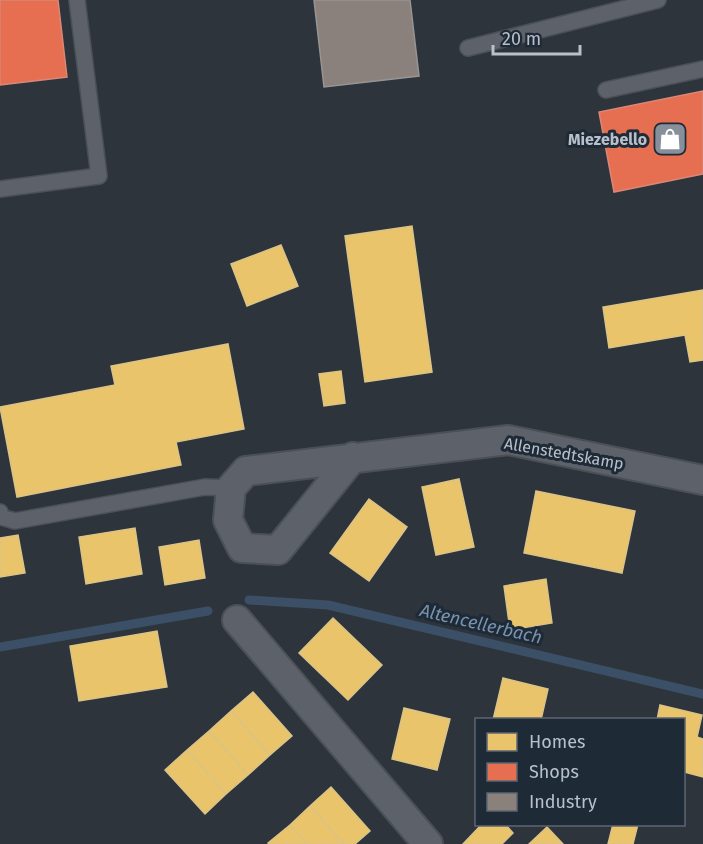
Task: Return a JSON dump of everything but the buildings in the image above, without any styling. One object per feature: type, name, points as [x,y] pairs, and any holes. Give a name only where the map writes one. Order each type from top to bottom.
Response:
[{"type":"street","name":"Allenstedtskamp","points":[[231,488],[246,471],[508,440],[703,480]]},
{"type":"street","points":[[231,488],[228,520],[242,548],[278,550],[353,457]]},
{"type":"street","points":[[237,620],[428,844]]},
{"type":"lane","points":[[0,189],[99,176],[78,0]]},
{"type":"lane","points":[[468,48],[658,0]]},
{"type":"lane","points":[[606,90],[703,69]]},
{"type":"lane","points":[[0,512],[1,517],[15,521],[205,488],[231,488]]},
{"type":"waterway","name":"Altencellerbach","points":[[249,600],[328,605],[703,694]]},
{"type":"waterway","name":"Altencellerbach","points":[[0,647],[208,611]]},
{"type":"place","name":"Miezebello","points":[[670,139]]}]
